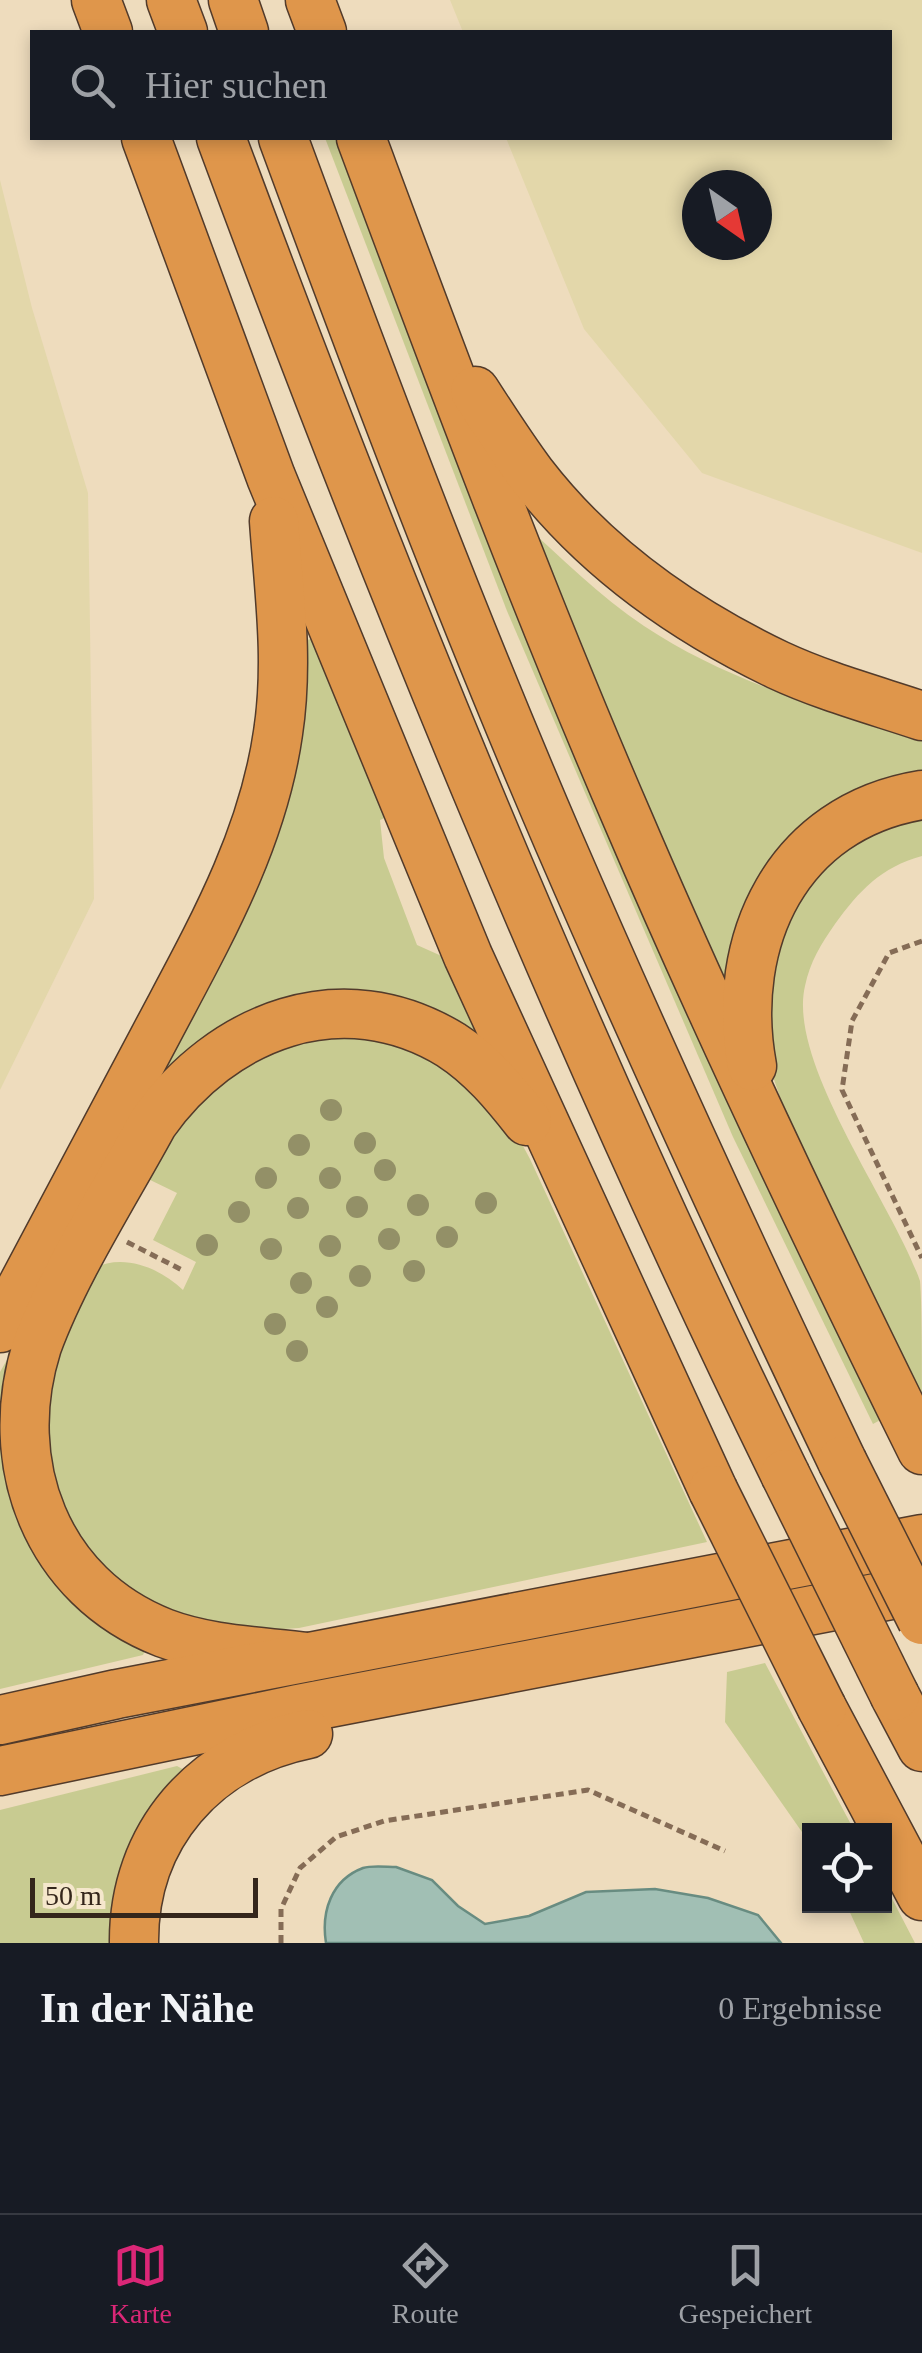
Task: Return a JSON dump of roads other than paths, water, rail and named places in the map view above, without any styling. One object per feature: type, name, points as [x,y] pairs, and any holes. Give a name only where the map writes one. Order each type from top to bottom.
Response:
[{"type":"highway","points":[[96,0],[107,30]]},
{"type":"highway","points":[[172,0],[182,30]]},
{"type":"highway","points":[[233,0],[243,30]]},
{"type":"highway","points":[[310,0],[321,30]]},
{"type":"highway","points":[[147,140],[271,477],[468,956],[714,1490],[822,1708],[922,1896]]},
{"type":"highway","points":[[222,140],[315,390],[506,861],[658,1206],[785,1474],[922,1747]]},
{"type":"highway","points":[[284,140],[371,377],[558,840],[714,1191],[922,1620]]},
{"type":"highway","points":[[362,140],[507,526],[626,817],[702,988],[921,1447]]},
{"type":"highway","points":[[432,326],[550,497],[647,588],[716,632],[782,667],[922,716]]},
{"type":"highway","points":[[0,1328],[218,916],[252,840],[270,776],[282,699],[282,621],[271,477]]},
{"type":"highway","points":[[760,1108],[747,1038],[745,997],[754,944],[770,903],[803,858],[842,826],[889,804],[922,795]]},
{"type":"highway","points":[[306,1658],[208,1645],[138,1622],[80,1576],[40,1520],[30,1496],[22,1454],[26,1380],[49,1316],[97,1226],[153,1123],[198,1069],[251,1035],[306,1018],[336,1015],[399,1023],[450,1045],[481,1068],[506,1094],[567,1171]]},
{"type":"highway","points":[[0,1720],[922,1539]]},
{"type":"highway","points":[[0,1771],[922,1589]]},
{"type":"highway","points":[[134,1943],[138,1899],[146,1867],[160,1838],[202,1784],[228,1763],[264,1745],[302,1735],[462,1703],[483,1673]]},
{"type":"water","points":[[396,1867],[432,1880],[458,1906],[485,1924],[529,1916],[586,1892],[655,1889],[708,1898],[758,1915],[781,1943],[326,1943],[327,1909],[343,1880],[363,1868]]}]
